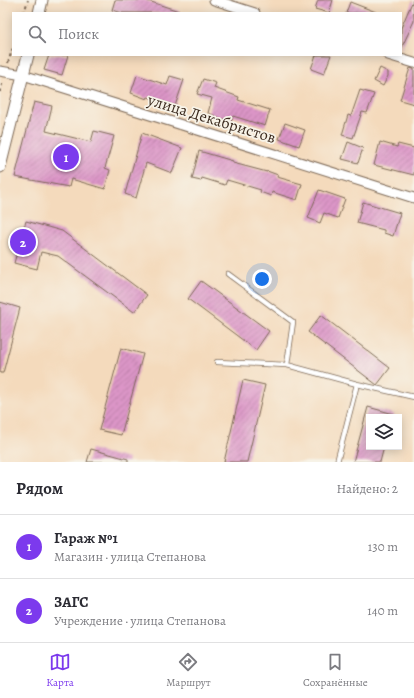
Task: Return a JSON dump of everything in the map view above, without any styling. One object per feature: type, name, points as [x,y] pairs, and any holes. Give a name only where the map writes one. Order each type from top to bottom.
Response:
[{"type":"street","points":[[39,12],[42,0]]},
{"type":"street","points":[[214,0],[252,12]]},
{"type":"street","points":[[0,167],[28,56]]},
{"type":"street","points":[[391,56],[414,63]]},
{"type":"street","name":"улица Декабристов","points":[[3,71],[23,75],[414,198]]},
{"type":"lane","points":[[228,274],[293,322],[287,365]]},
{"type":"lane","points":[[217,362],[287,365],[357,384],[414,397]]},
{"type":"lane","points":[[336,462],[357,384]]},
{"type":"path","points":[[24,12],[28,0]]},
{"type":"path","points":[[3,71],[12,49]]},
{"type":"building","points":[[115,0],[145,0],[179,12],[119,12],[112,10]]},
{"type":"building","points":[[318,0],[333,0],[329,12],[315,9]]},
{"type":"building","points":[[413,0],[414,21],[402,47],[402,26]]},
{"type":"building","points":[[350,2],[376,12],[346,12]]},
{"type":"building","points":[[49,56],[68,56],[62,75],[44,70]]},
{"type":"building","points":[[316,56],[331,56],[324,74],[311,69]]},
{"type":"building","points":[[380,68],[388,72],[388,76],[383,86],[374,81]]},
{"type":"building","points":[[410,68],[414,69],[414,104],[400,100]]},
{"type":"building","points":[[137,75],[167,85],[170,76],[184,80],[175,106],[148,97],[147,99],[131,93]]},
{"type":"building","points":[[203,79],[216,83],[214,88],[239,97],[238,100],[270,110],[265,126],[233,116],[231,122],[208,113],[212,98],[197,94]]},
{"type":"building","points":[[360,90],[374,94],[367,113],[362,112],[353,138],[342,135],[348,115],[351,116]]},
{"type":"building","points":[[34,102],[52,106],[46,131],[91,142],[94,131],[114,136],[105,168],[110,170],[105,189],[71,179],[69,187],[15,177]]},
{"type":"building","points":[[285,123],[305,130],[299,146],[279,139]]},
{"type":"building","points":[[142,133],[182,148],[172,173],[146,163],[136,198],[125,194]]},
{"type":"building","points":[[348,142],[363,148],[358,163],[342,159]]},
{"type":"building","points":[[380,142],[397,147],[398,144],[414,148],[414,175],[374,165]]},
{"type":"building","points":[[199,151],[233,161],[233,163],[267,171],[278,175],[277,177],[302,184],[297,200],[272,192],[271,196],[260,192],[261,190],[227,180],[225,185],[202,178],[201,181],[192,179]]},
{"type":"building","points":[[319,190],[345,199],[338,218],[324,213],[320,223],[308,218]]},
{"type":"building","points":[[363,202],[400,213],[393,236],[384,233],[384,230],[357,223]]},
{"type":"building","points":[[26,221],[62,231],[147,295],[134,312],[58,256],[41,252],[37,269],[14,263]]},
{"type":"building","points":[[201,281],[269,331],[256,350],[188,299]]},
{"type":"building","points":[[0,302],[20,308],[3,373],[0,373]]},
{"type":"building","points":[[321,315],[390,368],[377,385],[308,332]]},
{"type":"building","points":[[121,348],[143,354],[121,435],[99,430]]},
{"type":"building","points":[[243,380],[265,385],[247,462],[224,462]]},
{"type":"building","points":[[368,407],[394,414],[366,414]]},
{"type":"building","points":[[366,414],[366,450],[383,450],[380,462],[353,462]]},
{"type":"building","points":[[91,449],[128,459],[128,462],[87,462]]},
{"type":"place","name":"Гараж №1","points":[[66,157]]},
{"type":"place","name":"ЗАГС","points":[[23,242]]}]
